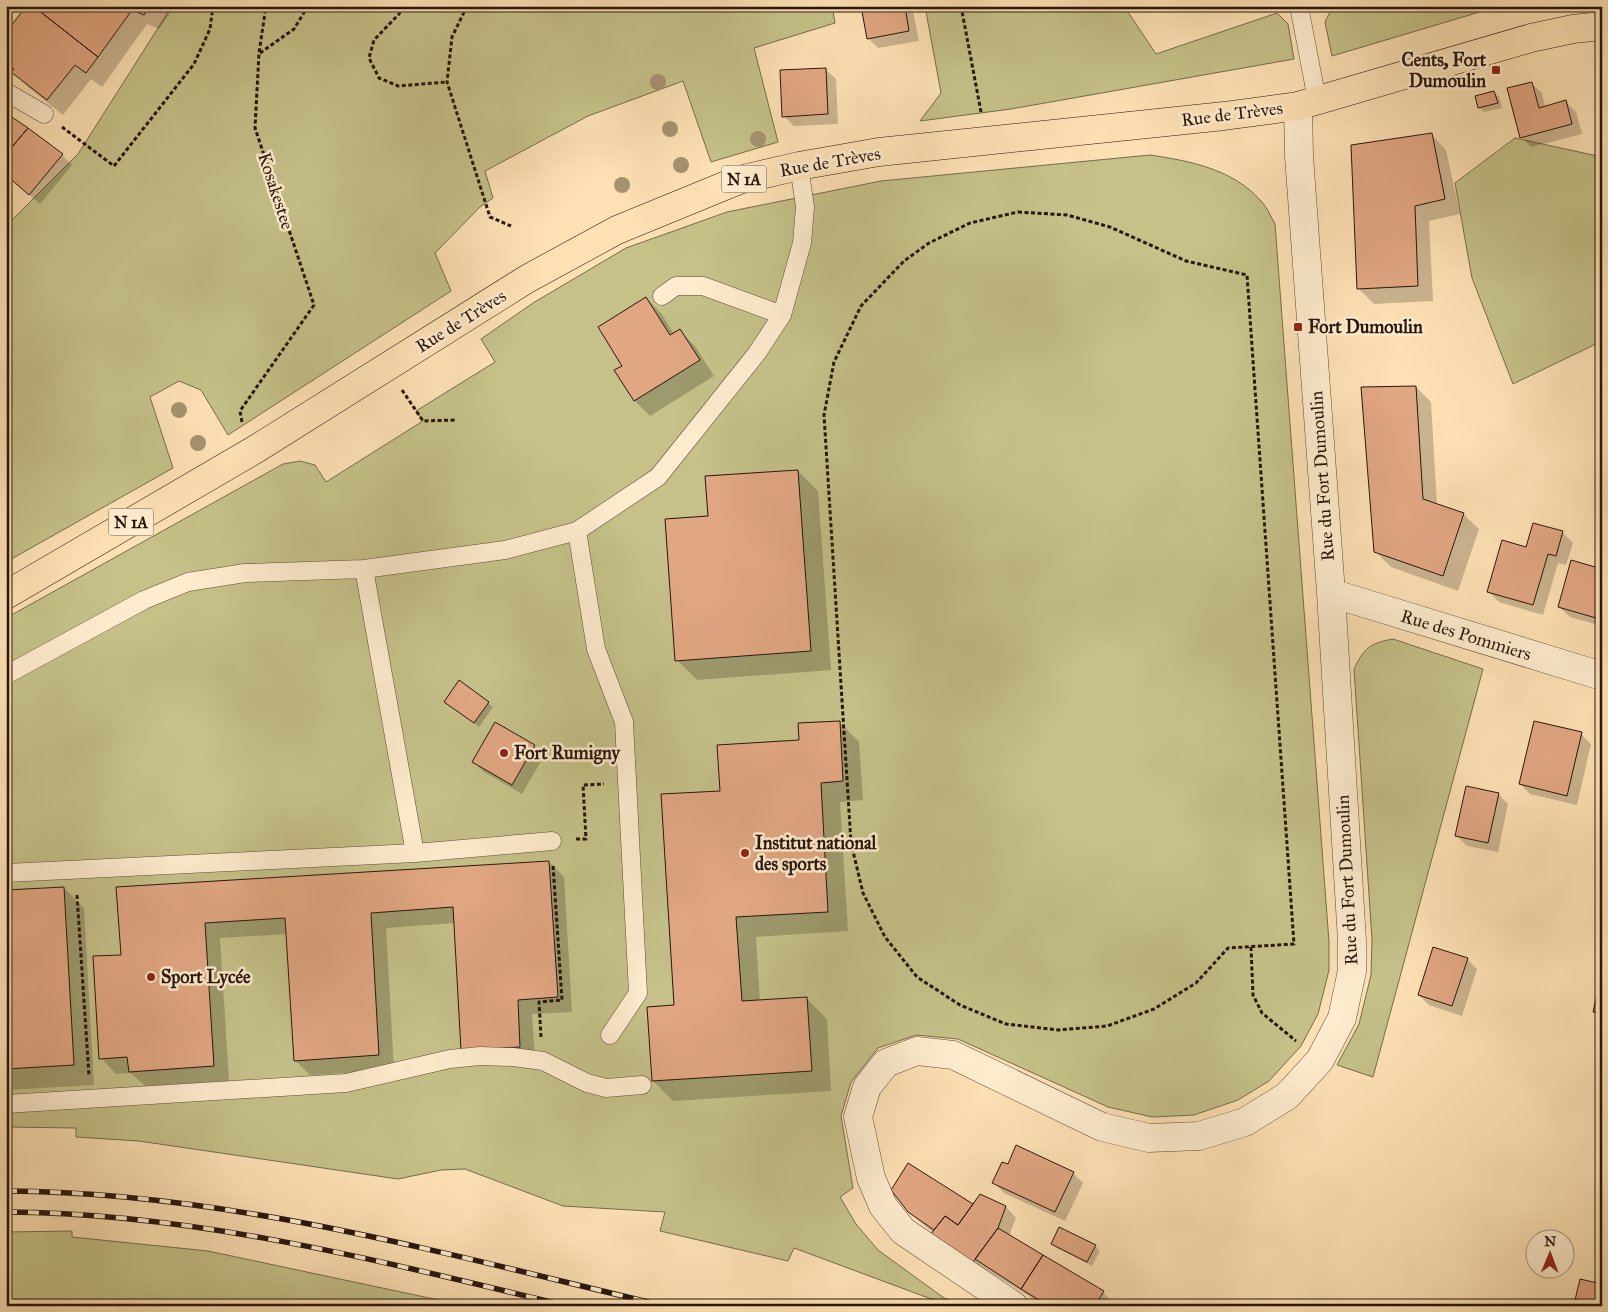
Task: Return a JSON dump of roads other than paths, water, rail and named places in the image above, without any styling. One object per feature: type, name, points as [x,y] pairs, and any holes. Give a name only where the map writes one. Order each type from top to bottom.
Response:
[{"type":"main road","name":"Rue de Trèves","points":[[6,595],[256,449],[527,279],[617,230],[739,180],[799,166],[879,152],[1224,116],[1308,103],[1531,38],[1572,29],[1602,26]]},
{"type":"street","name":"Rue du Fort Dumoulin","points":[[1014,1306],[903,1231],[883,1206],[871,1178],[858,1117],[867,1087],[886,1063],[917,1051],[953,1055],[1102,1127],[1149,1138],[1199,1136],[1245,1122],[1287,1096],[1320,1060],[1342,1018],[1352,971],[1331,593],[1299,156],[1308,103]]},
{"type":"street","name":"Rue des Pommiers","points":[[1331,593],[1602,676]]},
{"type":"lane","points":[[1299,6],[1308,103]]},
{"type":"lane","points":[[6,92],[44,114]]},
{"type":"lane","points":[[6,675],[144,600],[188,582],[245,573],[364,569],[505,550],[577,531],[658,478],[757,353],[782,315],[802,243],[805,207],[799,166]]},
{"type":"lane","points":[[662,296],[676,286],[703,286],[782,315]]},
{"type":"lane","points":[[577,531],[596,649],[624,722],[638,993],[610,1035]]},
{"type":"lane","points":[[364,569],[415,853]]},
{"type":"lane","points":[[6,873],[415,853],[552,841]]},
{"type":"lane","points":[[6,1104],[346,1083],[450,1059],[480,1056],[513,1057],[542,1061],[587,1083],[606,1088],[642,1085]]},
{"type":"railway","points":[[6,1191],[90,1194],[173,1202],[256,1214],[420,1247],[665,1306]]},
{"type":"railway","points":[[6,1212],[78,1215],[149,1221],[219,1231],[360,1257],[568,1306]]},
{"type":"place","name":"Cents, Fort Dumoulin","points":[[1496,70]]},
{"type":"place","name":"Fort Dumoulin","points":[[1298,327]]},
{"type":"place","name":"Fort Rumigny","points":[[504,753]]},
{"type":"place","name":"Institut national des sports","points":[[745,853]]},
{"type":"place","name":"Sport Lycée","points":[[151,977]]}]
